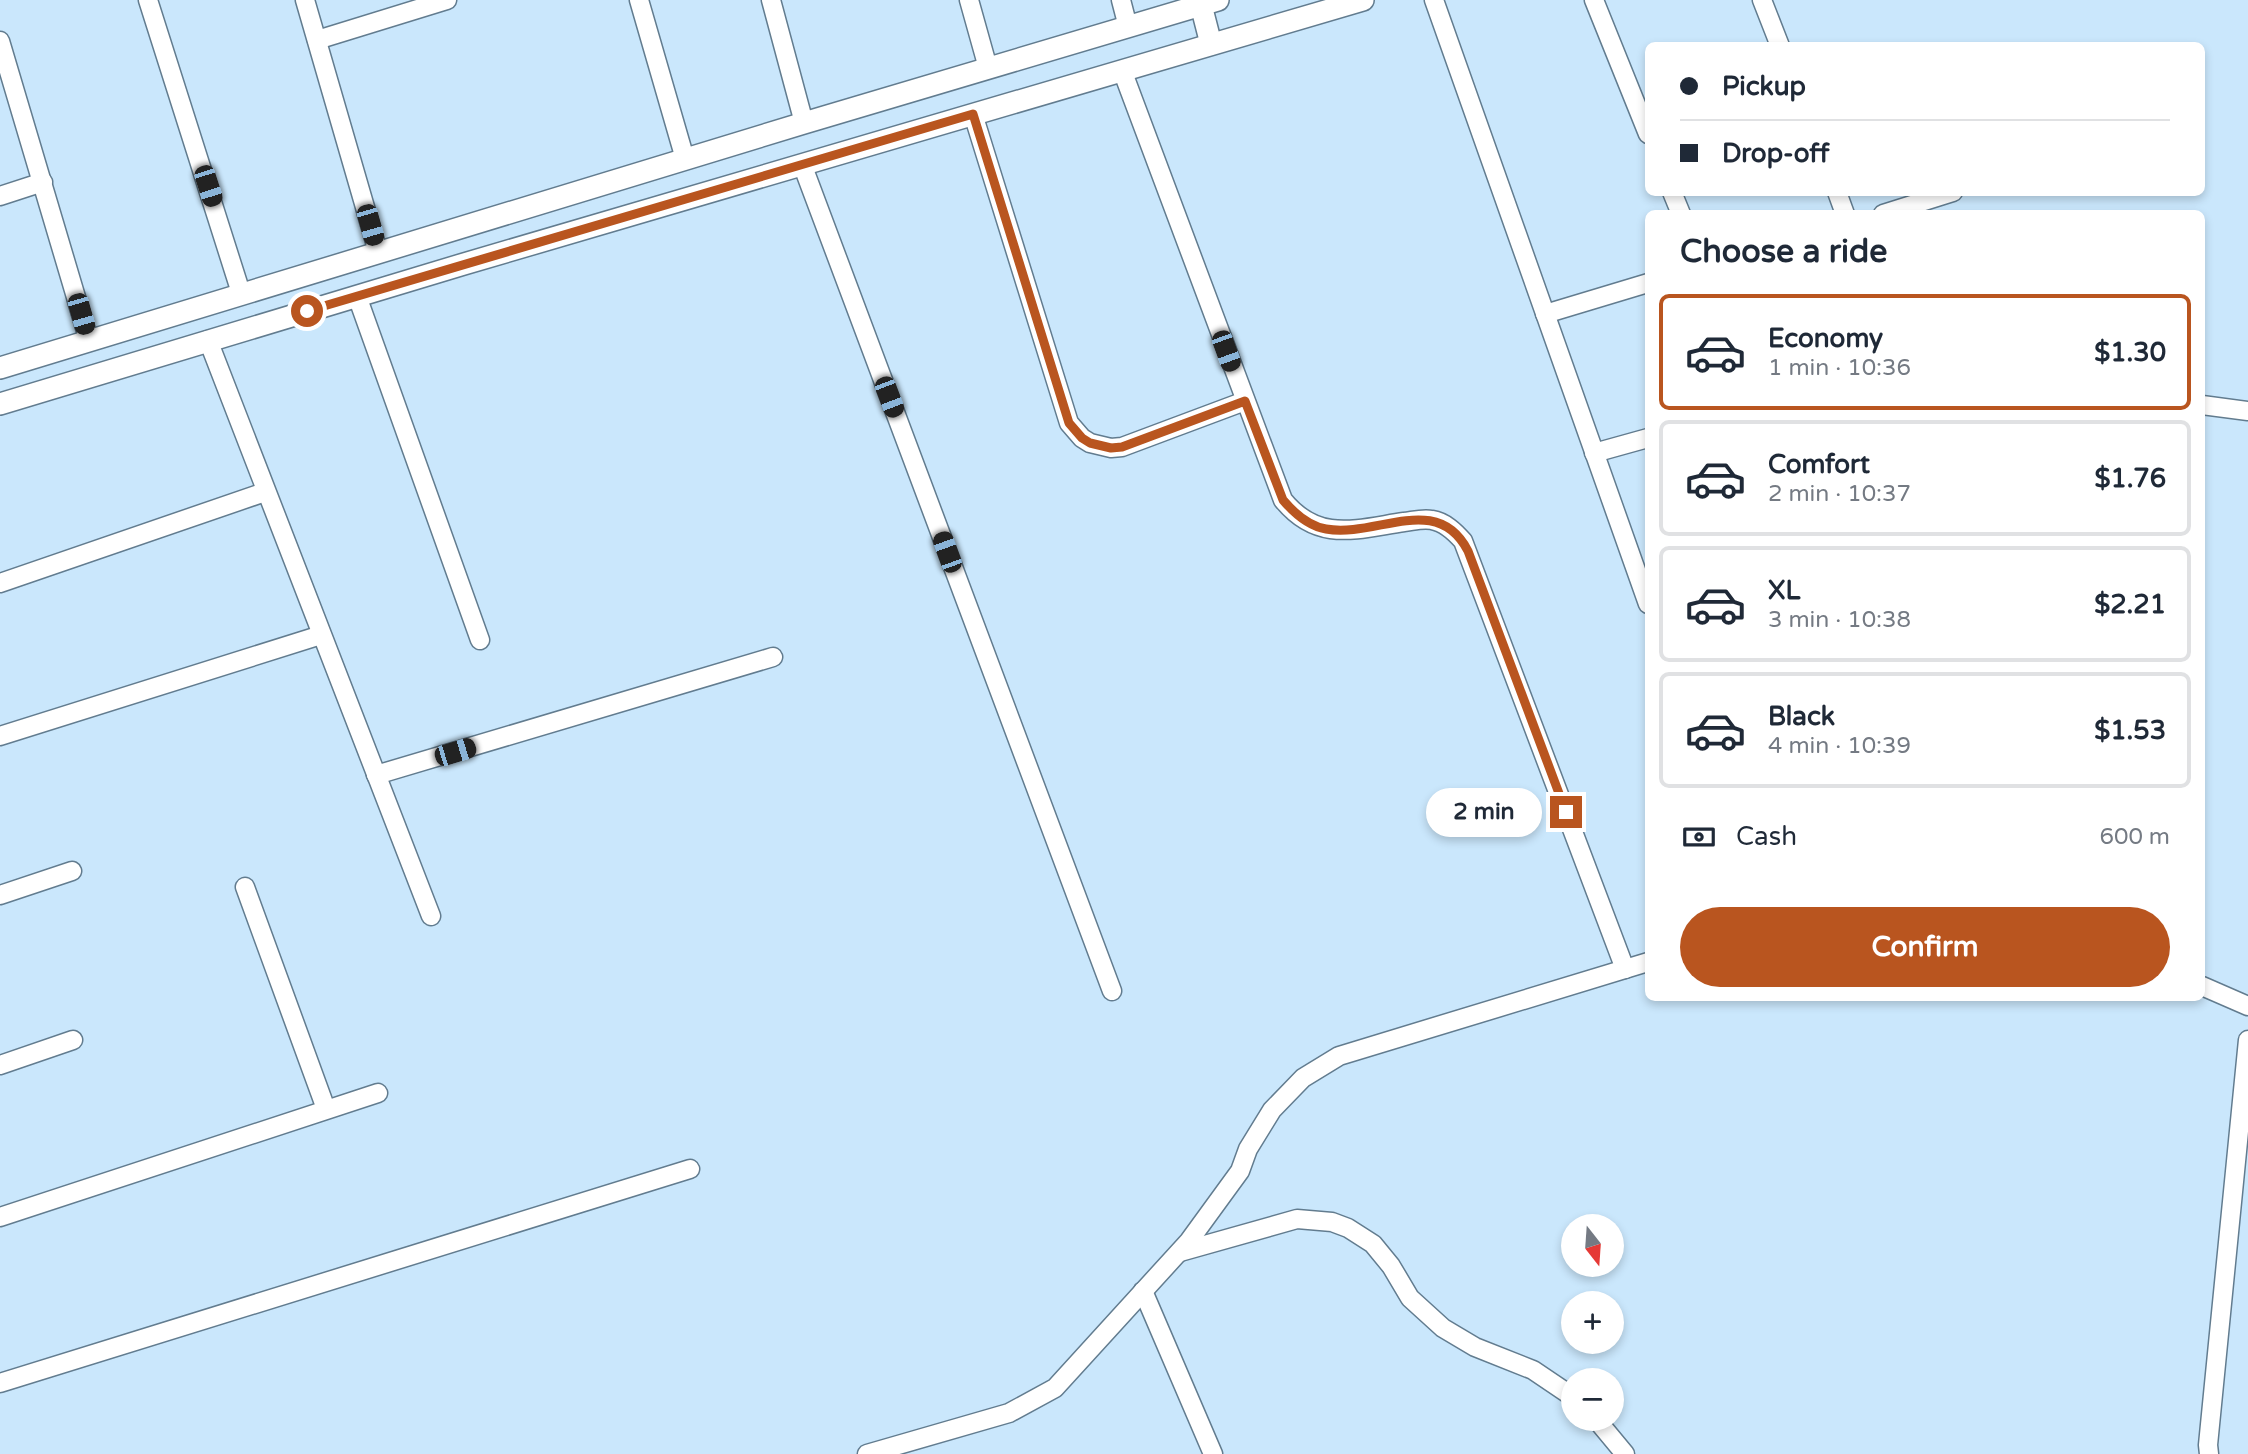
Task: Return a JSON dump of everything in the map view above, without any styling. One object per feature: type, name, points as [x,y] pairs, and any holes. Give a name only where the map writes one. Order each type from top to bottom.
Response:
[{"type":"street","points":[[149,0],[241,293]]},
{"type":"street","points":[[305,0],[377,252]]},
{"type":"street","points":[[317,40],[447,0]]},
{"type":"street","points":[[639,0],[685,159]]},
{"type":"street","points":[[771,0],[804,123]]},
{"type":"street","points":[[969,0],[988,68]]},
{"type":"street","points":[[1121,0],[1128,27]]},
{"type":"street","points":[[0,404],[356,296],[1363,0]]},
{"type":"street","points":[[1434,0],[1645,596]]},
{"type":"street","points":[[1594,0],[1645,127]]},
{"type":"street","points":[[1762,0],[1778,42]]},
{"type":"street","points":[[0,368],[804,123],[1209,3],[1211,44]]},
{"type":"street","points":[[0,41],[89,341]]},
{"type":"street","points":[[1122,70],[1283,500],[1294,513],[1308,523],[1324,529],[1342,531],[1430,519],[1448,526],[1463,541],[1625,969]]},
{"type":"street","points":[[973,114],[1069,423],[1075,431],[1082,438],[1100,447],[1122,447],[1245,401]]},
{"type":"street","points":[[802,164],[1112,992]]},
{"type":"street","points":[[0,196],[43,182]]},
{"type":"street","points":[[1896,210],[1940,196]]},
{"type":"street","points":[[452,230],[464,264]]},
{"type":"street","points":[[1545,314],[1645,285]]},
{"type":"street","points":[[356,296],[480,640]]},
{"type":"street","points":[[208,340],[431,916]]},
{"type":"street","points":[[2205,405],[2248,411]]},
{"type":"street","points":[[1594,453],[1645,439]]},
{"type":"street","points":[[0,583],[265,492]]},
{"type":"street","points":[[0,736],[321,635]]},
{"type":"street","points":[[376,775],[773,657]]},
{"type":"street","points":[[0,895],[72,871]]},
{"type":"street","points":[[245,887],[326,1110]]},
{"type":"street","points":[[867,1454],[1009,1413],[1055,1388],[1179,1252],[1240,1171],[1248,1149],[1272,1110],[1295,1085],[1321,1066],[1339,1056],[1645,963]]},
{"type":"street","points":[[2205,987],[2248,1006]]},
{"type":"street","points":[[0,1065],[73,1040]]},
{"type":"street","points":[[2209,1454],[2248,1040]]},
{"type":"street","points":[[0,1217],[378,1093]]},
{"type":"street","points":[[0,1383],[690,1169]]},
{"type":"street","points":[[1179,1252],[1297,1219],[1332,1222],[1373,1244],[1410,1298],[1443,1328],[1475,1347],[1533,1370],[1561,1389]]},
{"type":"street","points":[[1143,1291],[1213,1454]]},
{"type":"street","points":[[1606,1431],[1625,1454]]},
{"type":"route","points":[[307,311],[973,114],[1069,423],[1075,431],[1082,438],[1100,447],[1122,447],[1245,401],[1283,500],[1294,513],[1308,523],[1324,529],[1342,531],[1430,519],[1448,526],[1463,541],[1468,551],[1566,812]]}]
